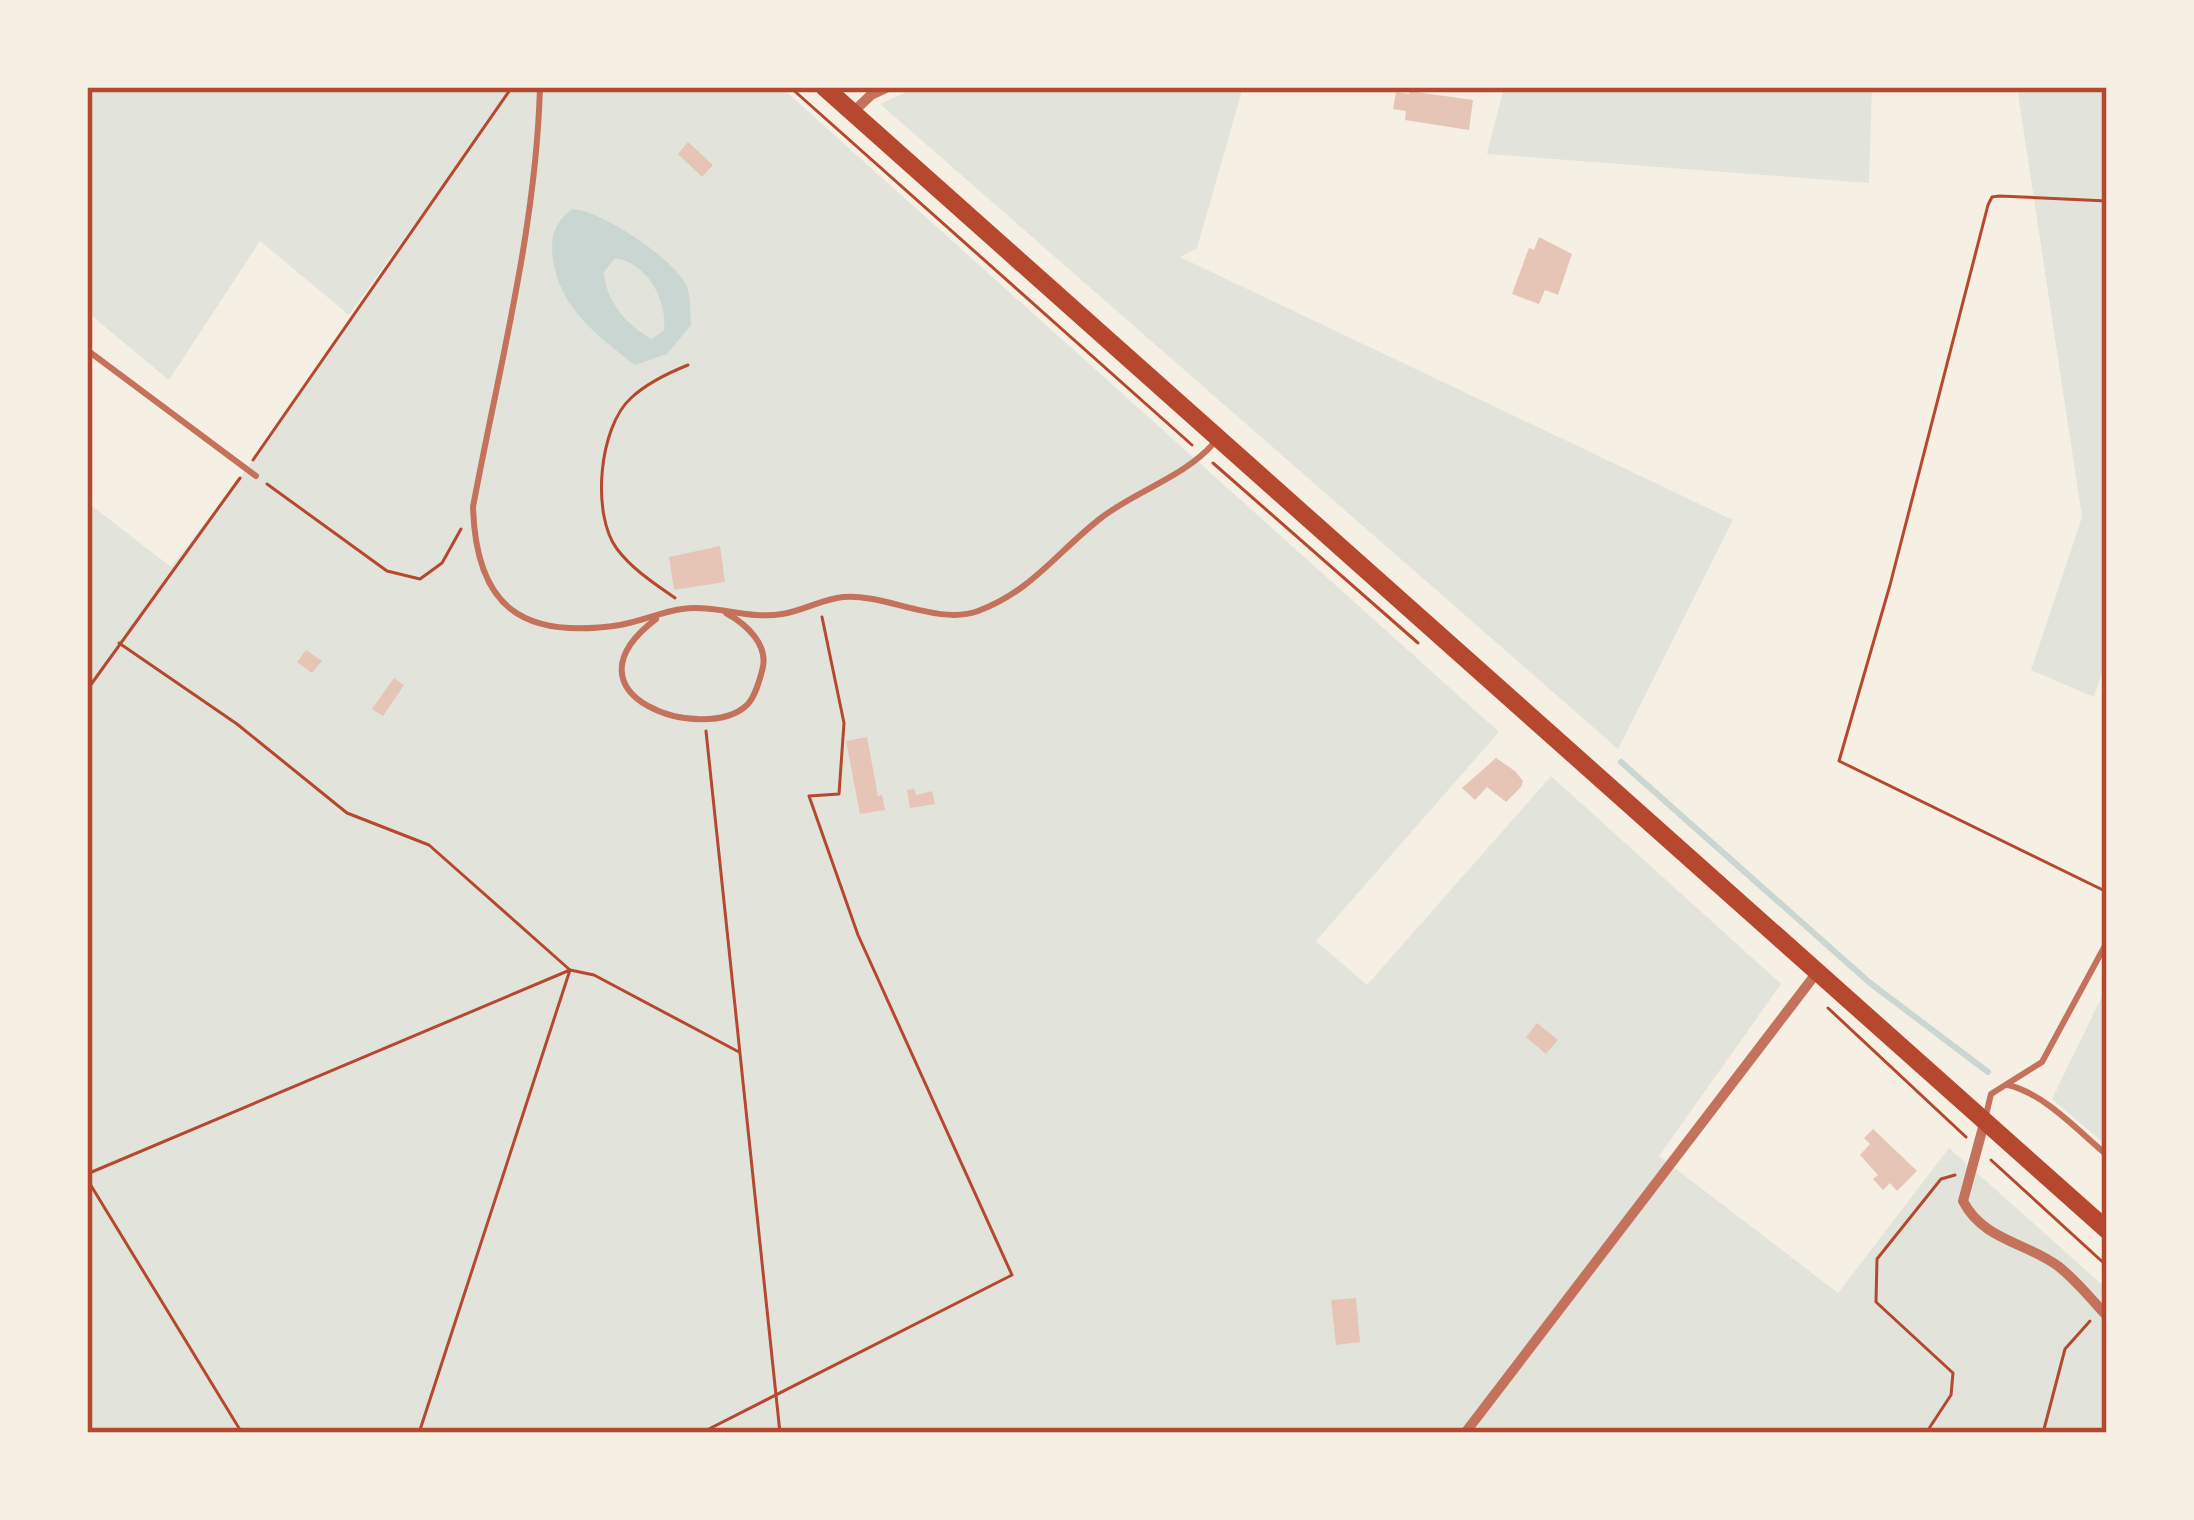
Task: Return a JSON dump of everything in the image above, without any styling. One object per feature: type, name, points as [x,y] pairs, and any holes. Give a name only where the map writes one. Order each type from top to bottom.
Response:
[{"type":"main road","points":[[824,87],[1210,447],[1812,979],[1985,1120],[2107,1230]]},
{"type":"street","points":[[853,112],[871,94],[888,87]]},
{"type":"street","points":[[1465,1433],[1812,979]]},
{"type":"street","points":[[1985,1120],[1964,1201],[1972,1219],[1995,1236],[2062,1269],[2104,1312]]},
{"type":"lane","points":[[540,87],[528,228],[473,507],[474,539],[486,577],[505,607],[532,623],[598,627],[685,608],[781,614],[843,597],[913,610],[974,613],[1024,588],[1101,518],[1210,447]]},
{"type":"lane","points":[[87,350],[256,476]]},
{"type":"lane","points":[[659,617],[628,644],[622,661],[628,692],[660,712],[728,716],[747,704],[765,662],[759,642],[742,622],[717,609]]},
{"type":"lane","points":[[1985,1120],[1991,1094],[2042,1062],[2107,942]]},
{"type":"lane","points":[[2008,1084],[2051,1109],[2107,1155]]},
{"type":"path","points":[[87,690],[512,87]]},
{"type":"path","points":[[790,87],[1210,447],[1417,642]]},
{"type":"path","points":[[2107,201],[2000,196],[1992,197],[1988,205],[1890,585],[1839,761],[2107,892]]},
{"type":"path","points":[[676,599],[615,547],[604,515],[601,479],[610,435],[628,400],[663,375],[688,365]]},
{"type":"path","points":[[256,476],[387,571],[420,579],[442,562],[473,507]]},
{"type":"path","points":[[701,1433],[1012,1275],[858,935],[809,796],[839,794],[844,723],[819,603]]},
{"type":"path","points":[[119,644],[237,724],[347,813],[429,844],[570,970],[594,975],[739,1052]]},
{"type":"path","points":[[705,718],[781,1433]]},
{"type":"path","points":[[242,1433],[87,1176],[570,970]]},
{"type":"path","points":[[418,1433],[570,970]]},
{"type":"path","points":[[1812,979],[1978,1148],[2107,1266]]},
{"type":"path","points":[[1926,1433],[1951,1395],[1953,1373],[1876,1302],[1877,1259],[1941,1179],[1969,1172]]},
{"type":"path","points":[[2043,1433],[2065,1349],[2104,1312]]},
{"type":"shaded area","points":[[87,87],[781,87],[1499,732],[1316,941],[1367,985],[1551,776],[1781,984],[1659,1156],[1838,1293],[1949,1148],[2107,1289],[2107,1433],[87,1433],[87,502],[171,567],[257,455],[438,191],[349,315],[260,241],[169,380],[87,312]]},
{"type":"shaded area","points":[[917,87],[1243,87],[1197,248],[1180,257],[1733,520],[1618,749],[880,104]]},
{"type":"shaded area","points":[[1504,87],[1872,87],[1869,183],[1487,154]]},
{"type":"shaded area","points":[[2017,87],[2107,87],[2107,657],[2094,697],[2031,670],[2082,517]]},
{"type":"shaded area","points":[[572,209],[618,227],[680,276],[688,291],[691,325],[667,354],[635,365],[572,307],[557,278],[552,252],[555,231]],"holes":[[[615,258],[646,275],[659,295],[664,330],[652,339],[626,319],[608,292],[604,272]]]},
{"type":"shaded area","points":[[2107,986],[2107,1146],[2052,1099]]},
{"type":"building","points":[[1396,92],[1473,100],[1469,130],[1405,120],[1406,111],[1393,109]]},
{"type":"building","points":[[688,142],[713,165],[702,177],[678,154]]},
{"type":"building","points":[[1539,237],[1572,254],[1558,295],[1545,290],[1539,304],[1512,294],[1529,248],[1534,250]]},
{"type":"building","points":[[720,546],[725,582],[674,590],[669,557]]},
{"type":"building","points":[[306,650],[322,661],[312,673],[297,662]]},
{"type":"building","points":[[394,678],[404,685],[383,716],[372,709]]},
{"type":"building","points":[[867,737],[885,810],[860,814],[846,741]]},
{"type":"building","points":[[1496,758],[1515,771],[1523,781],[1521,787],[1506,802],[1487,787],[1475,800],[1462,788]]},
{"type":"building","points":[[914,789],[916,795],[932,791],[935,804],[910,808],[907,790]]},
{"type":"building","points":[[1537,1023],[1558,1040],[1546,1054],[1526,1037]]},
{"type":"building","points":[[1873,1129],[1917,1171],[1897,1191],[1890,1183],[1883,1190],[1873,1179],[1878,1175],[1860,1155],[1870,1144],[1864,1138]]},
{"type":"building","points":[[1356,1298],[1360,1342],[1336,1345],[1331,1300]]},
{"type":"waterway","points":[[1621,762],[1870,983],[1988,1072]]}]
